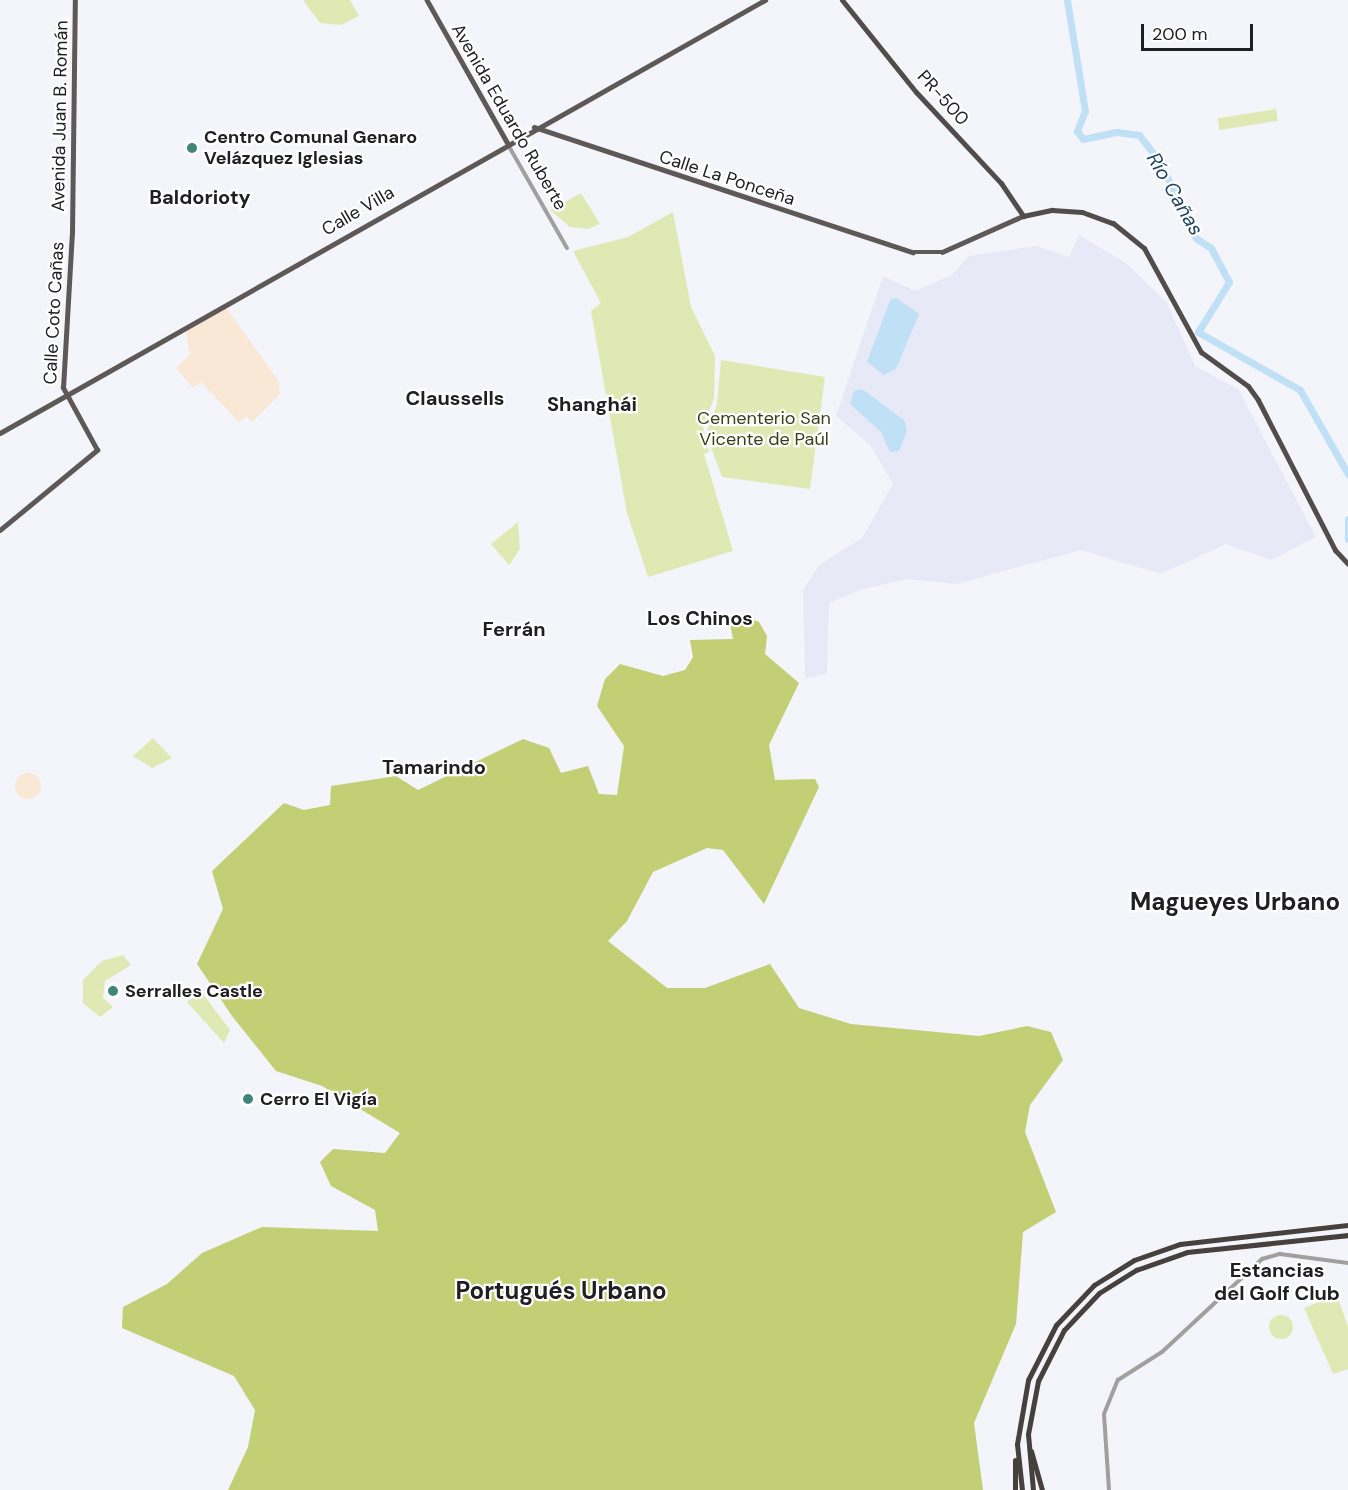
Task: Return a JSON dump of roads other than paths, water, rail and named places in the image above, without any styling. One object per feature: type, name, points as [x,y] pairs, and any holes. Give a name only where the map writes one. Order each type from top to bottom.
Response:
[{"type":"highway","name":"PR-500","points":[[842,0],[916,92],[1002,183],[1023,216]]},
{"type":"highway","points":[[1023,216],[1082,212],[1113,223],[1144,248],[1201,352],[1248,386],[1258,400],[1335,550],[1348,564]]},
{"type":"highway","points":[[1015,1490],[1017,1444],[1025,1387],[1038,1355],[1066,1312],[1104,1276],[1142,1256],[1198,1240],[1348,1225]]},
{"type":"highway","points":[[1033,1490],[1029,1423],[1038,1381],[1059,1338],[1086,1305],[1125,1275],[1207,1249],[1348,1235]]},
{"type":"highway","points":[[1029,1423],[1041,1490]]},
{"type":"highway","points":[[1017,1444],[1022,1490]]},
{"type":"main road","name":"Avenida Juan B. Román","points":[[72,232],[75,0]]},
{"type":"main road","name":"Avenida Eduardo Ruberte","points":[[427,0],[507,142]]},
{"type":"main road","name":"Calle Villa","points":[[0,433],[507,142],[765,0]]},
{"type":"main road","name":"Calle La Ponceña","points":[[534,127],[913,252],[942,252],[1023,216]]},
{"type":"main road","name":"Calle Coto Cañas","points":[[63,395],[72,232]]},
{"type":"main road","points":[[0,530],[97,450],[63,395]]},
{"type":"street","name":"Avenida Eduardo Ruberte","points":[[507,142],[567,248]]},
{"type":"street","points":[[1109,1490],[1104,1414],[1118,1380],[1162,1352],[1262,1259],[1280,1254],[1348,1263]]},
{"type":"water","points":[[896,298],[919,314],[896,369],[884,375],[867,362],[890,300]]},
{"type":"water","points":[[862,389],[904,420],[907,431],[899,451],[890,452],[881,432],[850,404],[854,391]]},
{"type":"waterway","name":"Río Cañas","points":[[1067,0],[1085,111],[1077,131],[1083,139],[1117,132],[1139,135],[1160,162],[1196,238],[1211,248],[1229,282],[1198,332],[1300,390],[1348,474]]},
{"type":"waterway","name":"Río Cañas","points":[[1348,519],[1348,539]]},
{"type":"place","name":"Centro Comunal Genaro Velázquez Iglesias","points":[[192,148]]},
{"type":"place","name":"Serralles Castle","points":[[113,991]]},
{"type":"place","name":"Cerro El Vigía","points":[[248,1099]]},
{"type":"district","name":"Baldorioty","points":[[200,197]]},
{"type":"district","name":"Claussells","points":[[455,398]]},
{"type":"district","name":"Shanghái","points":[[592,404]]},
{"type":"district","name":"Los Chinos","points":[[700,618]]},
{"type":"district","name":"Ferrán","points":[[514,629]]},
{"type":"district","name":"Tamarindo","points":[[434,767]]},
{"type":"district","name":"Magueyes Urbano","points":[[1235,902]]},
{"type":"district","name":"Estancias del Golf Club","points":[[1277,1282]]},
{"type":"district","name":"Portugués Urbano","points":[[561,1291]]},
{"type":"park label","name":"Cementerio San Vicente de Paúl","points":[[764,429]]}]
